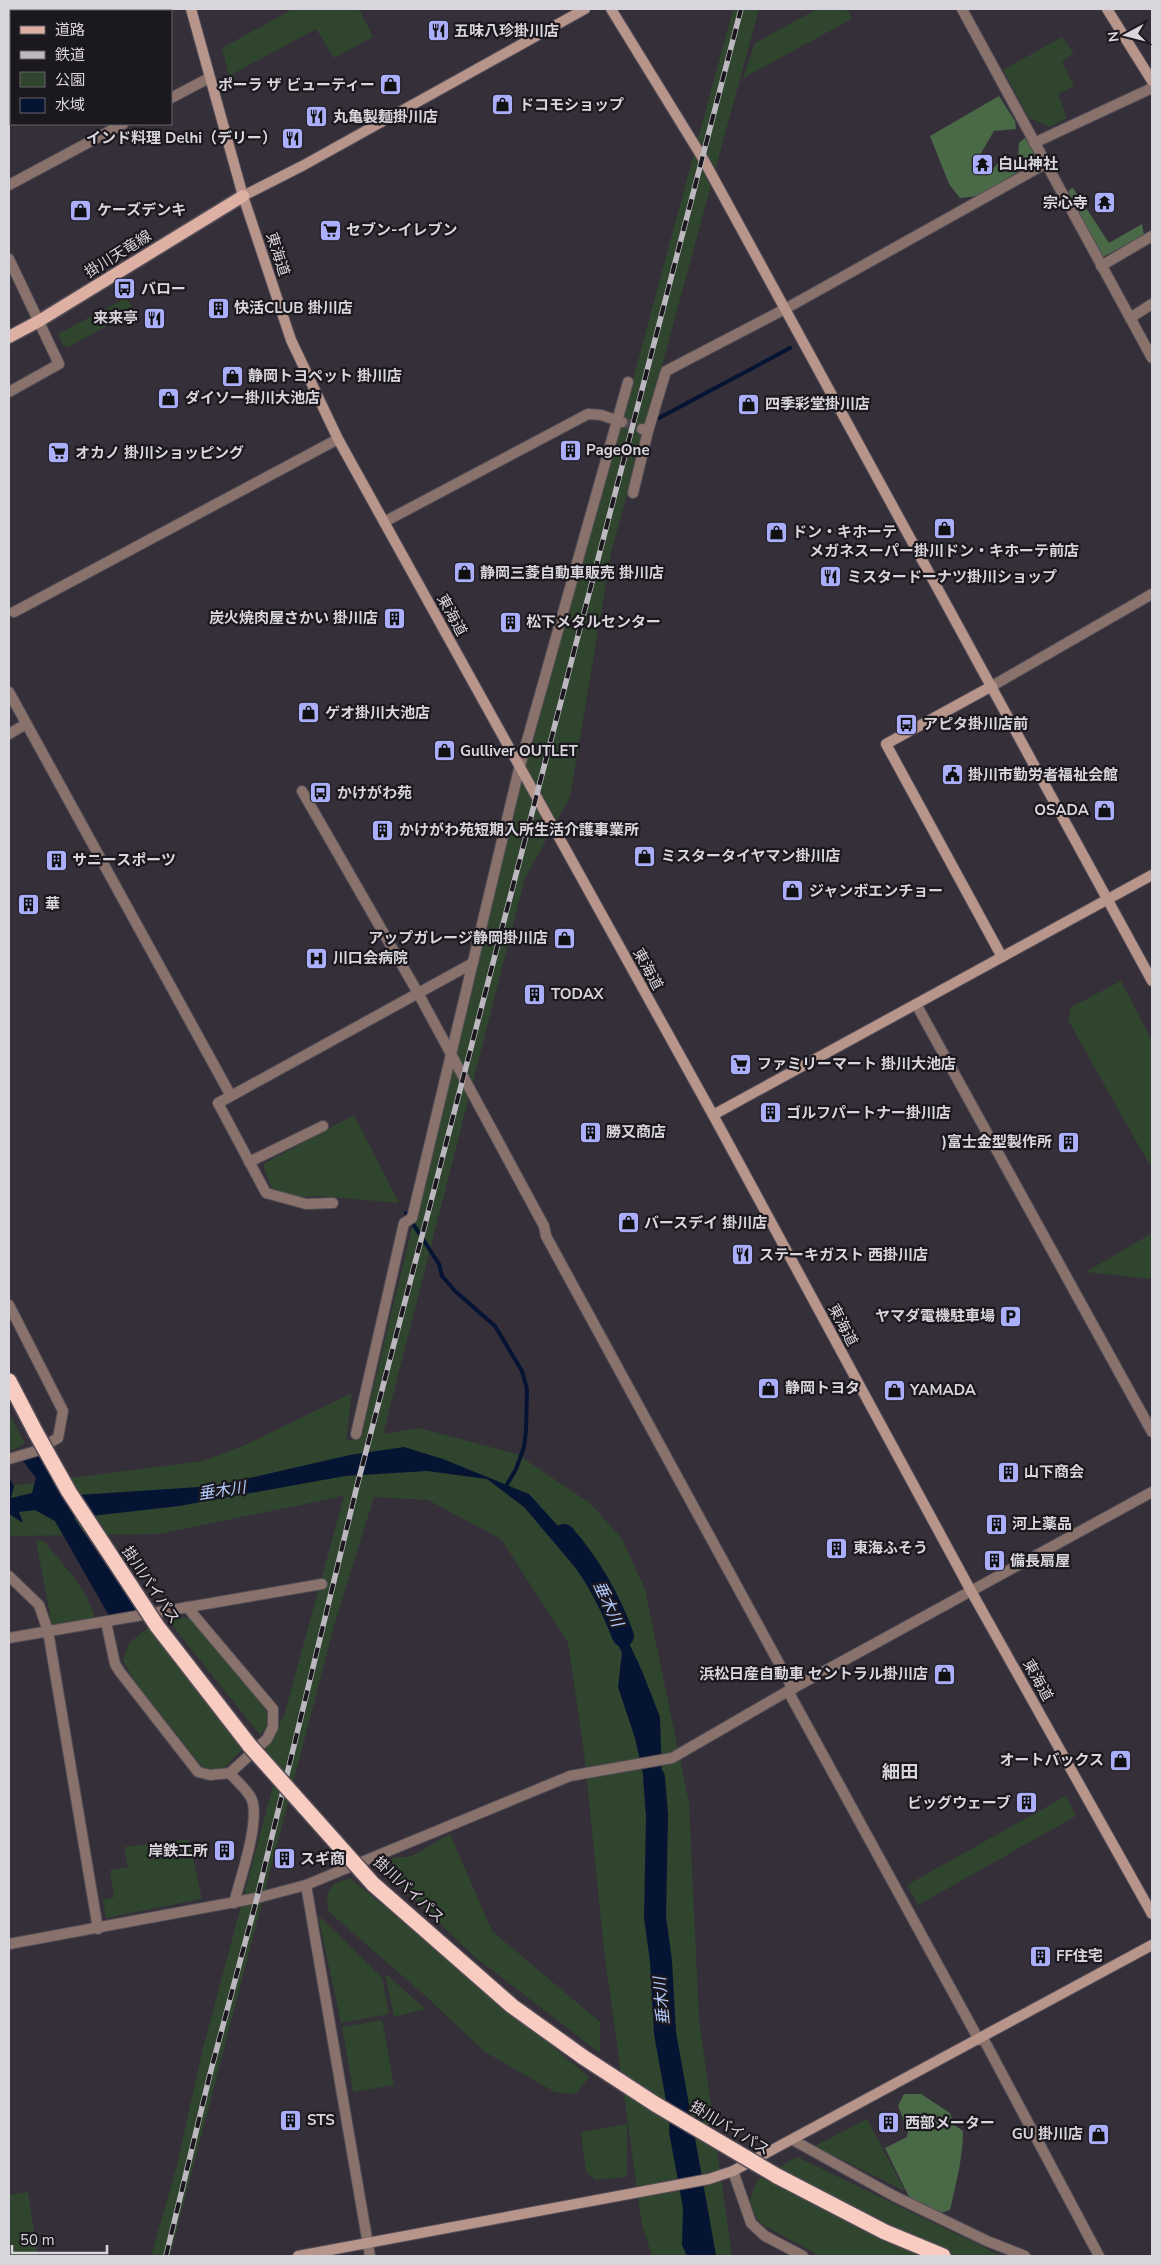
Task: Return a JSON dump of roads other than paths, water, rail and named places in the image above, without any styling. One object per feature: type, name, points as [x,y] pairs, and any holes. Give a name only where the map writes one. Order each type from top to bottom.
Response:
[{"type":"highway","name":"掛川バイパス","points":[[9,1381],[69,1492],[157,1626],[250,1746],[373,1884],[512,2006],[582,2057],[655,2104],[777,2176],[885,2232],[943,2256]]},
{"type":"main road","name":"掛川天竜線","points":[[9,337],[40,321],[243,196]]},
{"type":"street","name":"東海道","points":[[191,9],[243,196],[291,340],[338,439],[519,769],[713,1116],[971,1591],[1152,1914]]},
{"type":"street","points":[[243,196],[585,9]]},
{"type":"street","points":[[611,9],[702,157],[1152,981]]},
{"type":"street","points":[[962,9],[1152,358]]},
{"type":"street","points":[[1108,9],[1152,81]]},
{"type":"street","points":[[172,97],[209,78]]},
{"type":"street","points":[[1034,143],[1152,88]]},
{"type":"street","points":[[9,184],[121,125]]},
{"type":"street","points":[[633,493],[645,430],[666,371],[785,309],[1045,164]]},
{"type":"street","points":[[1101,266],[1152,236]]},
{"type":"street","points":[[9,259],[59,364],[9,392]]},
{"type":"street","points":[[1130,318],[1152,304]]},
{"type":"street","points":[[356,1434],[404,1223],[412,1218],[519,769],[620,421],[628,382]]},
{"type":"street","points":[[384,522],[588,414],[620,421]]},
{"type":"street","points":[[14,612],[338,439]]},
{"type":"street","points":[[1002,957],[886,744],[992,686],[1152,594]]},
{"type":"street","points":[[9,692],[231,1096]]},
{"type":"street","points":[[9,734],[26,724]]},
{"type":"street","points":[[302,791],[418,994],[544,1226],[546,1236],[1098,2256]]},
{"type":"street","points":[[713,1116],[1108,901],[1152,875]]},
{"type":"street","points":[[333,1203],[306,1204],[266,1193],[218,1104],[473,963]]},
{"type":"street","points":[[916,1004],[1152,1432]]},
{"type":"street","points":[[249,1162],[322,1126]]},
{"type":"street","points":[[9,1305],[63,1411],[58,1438],[36,1451],[9,1459]]},
{"type":"street","points":[[9,1944],[234,1903],[306,1886],[570,1776],[599,1769],[672,1758],[791,1690],[1152,1492]]},
{"type":"street","points":[[9,1576],[38,1605],[48,1632],[98,1929]]},
{"type":"street","points":[[9,1638],[322,1584]]},
{"type":"street","points":[[106,1622],[115,1664],[198,1772],[210,1776],[230,1773],[267,1739],[273,1727],[272,1709],[187,1608]]},
{"type":"street","points":[[230,1773],[252,1799],[253,1811],[251,1835],[234,1903]]},
{"type":"street","points":[[306,1886],[370,2256]]},
{"type":"street","points":[[298,2256],[709,2179],[733,2171],[794,2140],[1152,1945]]},
{"type":"street","points":[[794,2140],[894,2196],[987,2241],[1025,2256]]},
{"type":"street","points":[[733,2171],[751,2223],[765,2236],[803,2256]]},
{"type":"water","points":[[404,1447],[443,1459],[529,1494],[578,1548],[612,1606],[642,1671],[660,1717],[662,1782],[653,1820],[635,1738],[618,1687],[622,1653],[591,1586],[524,1507],[487,1479],[427,1471],[345,1476],[179,1506],[74,1518],[141,1616],[112,1621],[55,1521],[35,1510],[19,1512],[23,1523],[9,1514],[9,1483],[11,1480],[14,1487],[11,1498],[32,1493],[36,1478],[23,1461],[36,1451],[62,1496],[214,1486],[350,1455]]},
{"type":"water","points":[[671,2092],[701,2256],[687,2256],[682,2245],[683,2208],[669,2132]]},
{"type":"waterway","points":[[659,418],[790,348]]},
{"type":"waterway","points":[[406,1213],[439,1264],[442,1276],[455,1291],[495,1326],[522,1371],[527,1389],[524,1447],[516,1469],[505,1488]]},
{"type":"waterway","name":"垂木川","points":[[564,1535],[583,1559],[598,1583],[612,1609],[623,1636]]},
{"type":"waterway","name":"垂木川","points":[[654,1778],[657,1815],[655,1917],[661,1961],[665,2033],[705,2256]]},
{"type":"tunnel","points":[[623,422],[642,429]]},
{"type":"railway","points":[[166,2256],[210,2074],[257,1898],[357,1486],[741,9]]},
{"type":"place","name":"五味八珍掛川店","points":[[438,31]]},
{"type":"place","name":"ポーラ ザ ビューティー","points":[[391,85]]},
{"type":"place","name":"ドコモショップ","points":[[503,105]]},
{"type":"place","name":"丸亀製麺掛川店","points":[[317,117]]},
{"type":"place","name":"インド料理 Delhi（デリー）","points":[[293,138]]},
{"type":"place","name":"白山神社","points":[[982,164]]},
{"type":"place","name":"宗心寺","points":[[1104,203]]},
{"type":"place","name":"ケーズデンキ","points":[[81,210]]},
{"type":"place","name":"セブン-イレブン","points":[[330,230]]},
{"type":"place","name":"バロー","points":[[125,289]]},
{"type":"place","name":"快活CLUB 掛川店","points":[[218,308]]},
{"type":"place","name":"来来亭","points":[[154,318]]},
{"type":"place","name":"静岡トヨペット 掛川店","points":[[232,376]]},
{"type":"place","name":"ダイソー掛川大池店","points":[[169,398]]},
{"type":"place","name":"四季彩堂掛川店","points":[[749,404]]},
{"type":"place","name":"PageOne","points":[[570,450]]},
{"type":"place","name":"オカノ 掛川ショッピング","points":[[59,453]]},
{"type":"place","name":"メガネスーパー掛川ドン・キホーテ前店","points":[[944,528]]},
{"type":"place","name":"ドン・キホーテ","points":[[776,532]]},
{"type":"place","name":"静岡三菱自動車販売 掛川店","points":[[464,573]]},
{"type":"place","name":"ミスタードーナツ掛川ショップ","points":[[831,577]]},
{"type":"place","name":"炭火焼肉屋さかい 掛川店","points":[[394,618]]},
{"type":"place","name":"松下メタルセンター","points":[[510,622]]},
{"type":"place","name":"ゲオ掛川大池店","points":[[309,713]]},
{"type":"place","name":"アピタ掛川店前","points":[[907,724]]},
{"type":"place","name":"Gulliver OUTLET","points":[[444,751]]},
{"type":"place","name":"掛川市勤労者福祉会館","points":[[952,775]]},
{"type":"place","name":"かけがわ苑","points":[[321,793]]},
{"type":"place","name":"OSADA","points":[[1105,810]]},
{"type":"place","name":"かけがわ苑短期入所生活介護事業所","points":[[383,830]]},
{"type":"place","name":"ミスタータイヤマン掛川店","points":[[645,856]]},
{"type":"place","name":"サニースポーツ","points":[[56,860]]},
{"type":"place","name":"ジャンボエンチョー","points":[[793,891]]},
{"type":"place","name":"華","points":[[29,904]]},
{"type":"place","name":"アップガレージ静岡掛川店","points":[[564,938]]},
{"type":"place","name":"川口会病院","points":[[317,958]]},
{"type":"place","name":"TODAX","points":[[535,994]]},
{"type":"place","name":"ファミリーマート 掛川大池店","points":[[741,1064]]},
{"type":"place","name":"ゴルフパートナー掛川店","points":[[770,1113]]},
{"type":"place","name":"勝又商店","points":[[590,1132]]},
{"type":"place","name":")富士金型製作所","points":[[1068,1142]]},
{"type":"place","name":"バースデイ 掛川店","points":[[628,1223]]},
{"type":"place","name":"ステーキガスト 西掛川店","points":[[743,1255]]},
{"type":"place","name":"ヤマダ電機駐車場","points":[[1011,1316]]},
{"type":"place","name":"静岡トヨタ","points":[[769,1388]]},
{"type":"place","name":"YAMADA","points":[[894,1390]]},
{"type":"place","name":"山下商会","points":[[1008,1472]]},
{"type":"place","name":"河上薬品","points":[[996,1524]]},
{"type":"place","name":"東海ふそう","points":[[837,1548]]},
{"type":"place","name":"備長扇屋","points":[[994,1561]]},
{"type":"place","name":"浜松日産自動車 セントラル掛川店","points":[[944,1674]]},
{"type":"place","name":"オートバックス","points":[[1120,1760]]},
{"type":"place","name":"ビッグウェーブ","points":[[1027,1803]]},
{"type":"place","name":"岸鉄工所","points":[[224,1851]]},
{"type":"place","name":"スギ商","points":[[284,1859]]},
{"type":"place","name":"FF住宅","points":[[1040,1956]]},
{"type":"place","name":"STS","points":[[291,2120]]},
{"type":"place","name":"西部メーター","points":[[889,2123]]},
{"type":"place","name":"GU 掛川店","points":[[1099,2134]]},
{"type":"district","name":"細田","points":[[900,1772]]}]
